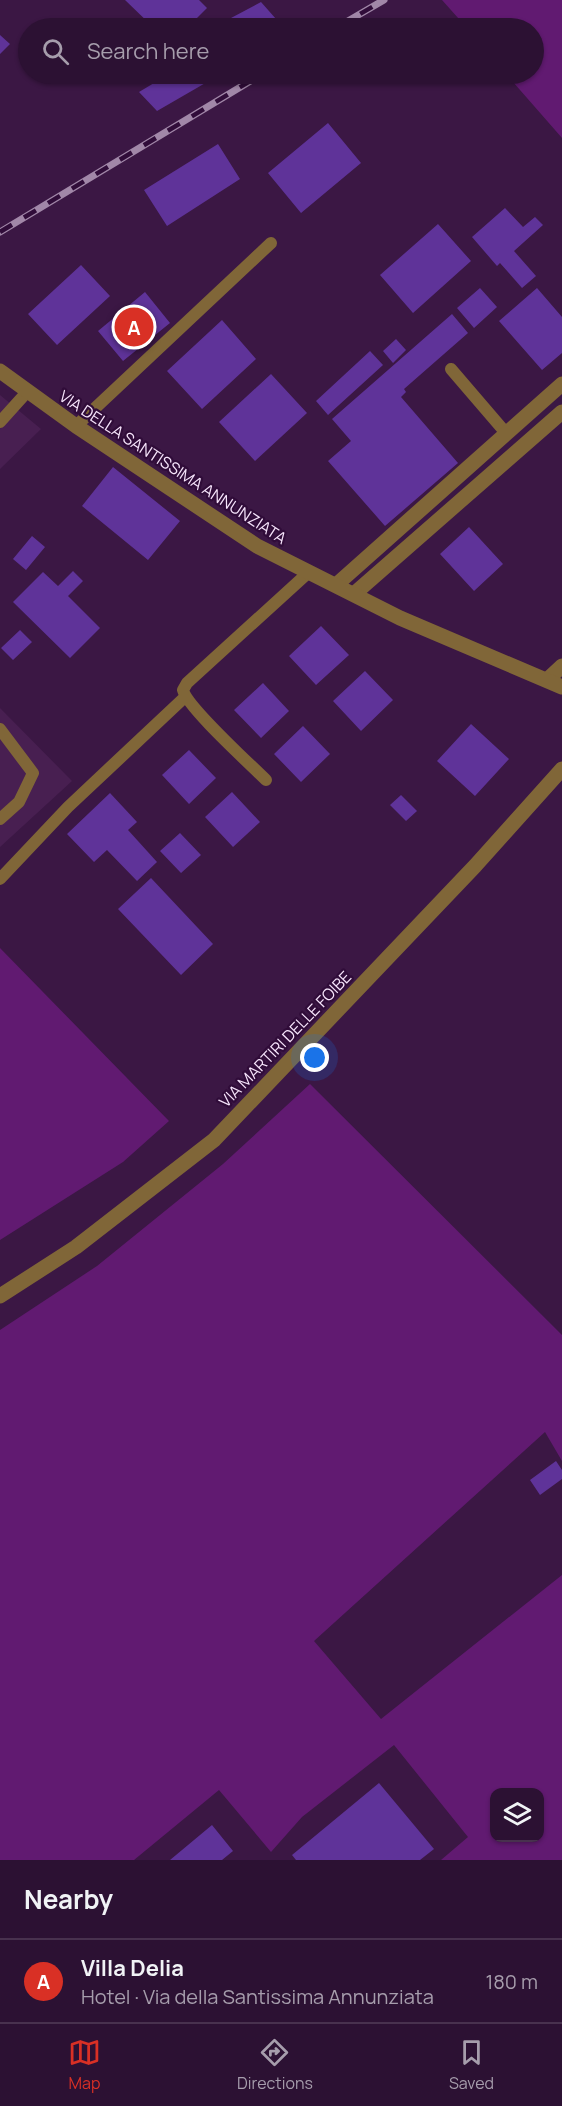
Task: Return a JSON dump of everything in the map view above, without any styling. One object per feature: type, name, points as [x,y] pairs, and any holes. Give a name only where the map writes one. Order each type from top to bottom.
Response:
[{"type":"street","name":"VIA DELLA SANTISSIMA ANNUNZIATA","points":[[0,371],[27,393],[257,546],[400,618],[562,687]]},
{"type":"street","points":[[336,585],[562,384]]},
{"type":"street","points":[[354,594],[562,412]]},
{"type":"street","points":[[547,680],[562,666]]},
{"type":"street","name":"VIA MARTIRI DELLE FOIBE","points":[[0,1296],[76,1246],[214,1140],[475,866],[562,769]]},
{"type":"lane","points":[[76,426],[271,243]]},
{"type":"lane","points":[[451,369],[506,433]]},
{"type":"lane","points":[[0,422],[27,393]]},
{"type":"lane","points":[[266,780],[185,697],[183,690],[187,683],[309,572]]},
{"type":"lane","points":[[0,879],[68,807],[185,697]]},
{"type":"lane","points":[[0,729],[33,773],[19,802],[0,819]]},
{"type":"shaded area","points":[[442,0],[562,0],[562,138],[515,84],[544,84],[544,18],[458,18]]},
{"type":"shaded area","points":[[0,395],[41,429],[0,469]]},
{"type":"shaded area","points":[[0,708],[72,781],[0,847]]},
{"type":"shaded area","points":[[0,948],[169,1121],[123,1162],[0,1240]]},
{"type":"shaded area","points":[[310,1084],[562,1335],[562,1461],[545,1432],[314,1641],[381,1719],[562,1575],[562,1860],[441,1860],[468,1837],[394,1745],[302,1817],[271,1852],[219,1790],[134,1860],[0,1860],[0,1330],[97,1266],[223,1164]]},
{"type":"building","points":[[125,0],[199,0],[207,8],[197,18],[144,18]]},
{"type":"building","points":[[261,2],[275,18],[231,18]]},
{"type":"building","points":[[0,35],[10,44],[0,54]]},
{"type":"building","points":[[152,84],[204,84],[157,111],[139,92]]},
{"type":"building","points":[[328,123],[361,163],[301,213],[268,173]]},
{"type":"building","points":[[218,144],[240,179],[167,226],[144,190]]},
{"type":"building","points":[[505,208],[523,227],[535,217],[543,225],[514,251],[536,276],[522,288],[500,263],[497,266],[472,237]]},
{"type":"building","points":[[438,224],[471,261],[413,313],[380,275]]},
{"type":"building","points":[[81,265],[110,296],[57,345],[28,314]]},
{"type":"building","points":[[480,288],[497,307],[474,328],[457,308]]},
{"type":"building","points":[[537,288],[562,317],[562,353],[542,370],[499,321]]},
{"type":"building","points":[[145,292],[170,323],[123,361],[98,331]]},
{"type":"building","points":[[452,314],[468,333],[404,389],[406,392],[401,397],[458,463],[385,526],[328,461],[351,441],[332,419]]},
{"type":"building","points":[[222,320],[256,359],[202,409],[167,371]]},
{"type":"building","points":[[396,339],[406,350],[393,363],[383,351]]},
{"type":"building","points":[[370,351],[383,365],[328,415],[316,401]]},
{"type":"building","points":[[271,374],[307,413],[255,461],[219,422]]},
{"type":"building","points":[[113,467],[180,521],[148,560],[82,506]]},
{"type":"building","points":[[469,527],[503,564],[474,591],[440,554]]},
{"type":"building","points":[[32,536],[45,547],[26,570],[13,559]]},
{"type":"building","points":[[73,571],[83,581],[68,596],[100,628],[70,658],[13,602],[43,572],[58,586]]},
{"type":"building","points":[[321,626],[349,655],[316,685],[289,656]]},
{"type":"building","points":[[20,630],[32,642],[13,660],[1,648]]},
{"type":"building","points":[[365,671],[393,700],[361,731],[333,701]]},
{"type":"building","points":[[263,683],[289,711],[261,738],[234,710]]},
{"type":"building","points":[[471,724],[509,759],[475,796],[437,761]]},
{"type":"building","points":[[303,726],[330,754],[301,782],[274,754]]},
{"type":"building","points":[[189,750],[216,778],[189,804],[162,775]]},
{"type":"building","points":[[232,792],[260,822],[233,847],[205,817]]},
{"type":"building","points":[[110,793],[137,822],[128,830],[157,862],[137,881],[107,850],[94,862],[67,834]]},
{"type":"building","points":[[401,795],[417,811],[406,821],[390,805]]},
{"type":"building","points":[[180,833],[201,855],[181,873],[160,851]]},
{"type":"building","points":[[151,878],[213,944],[181,975],[118,909]]},
{"type":"building","points":[[556,1461],[562,1470],[562,1479],[540,1495],[530,1480]]},
{"type":"building","points":[[379,1783],[434,1849],[420,1860],[296,1860],[292,1855]]},
{"type":"building","points":[[212,1825],[233,1851],[222,1860],[170,1860]]},
{"type":"railway","points":[[353,18],[384,0]]},
{"type":"railway","points":[[0,232],[245,84]]},
{"type":"place","name":"Villa Delia","points":[[134,327]]}]
